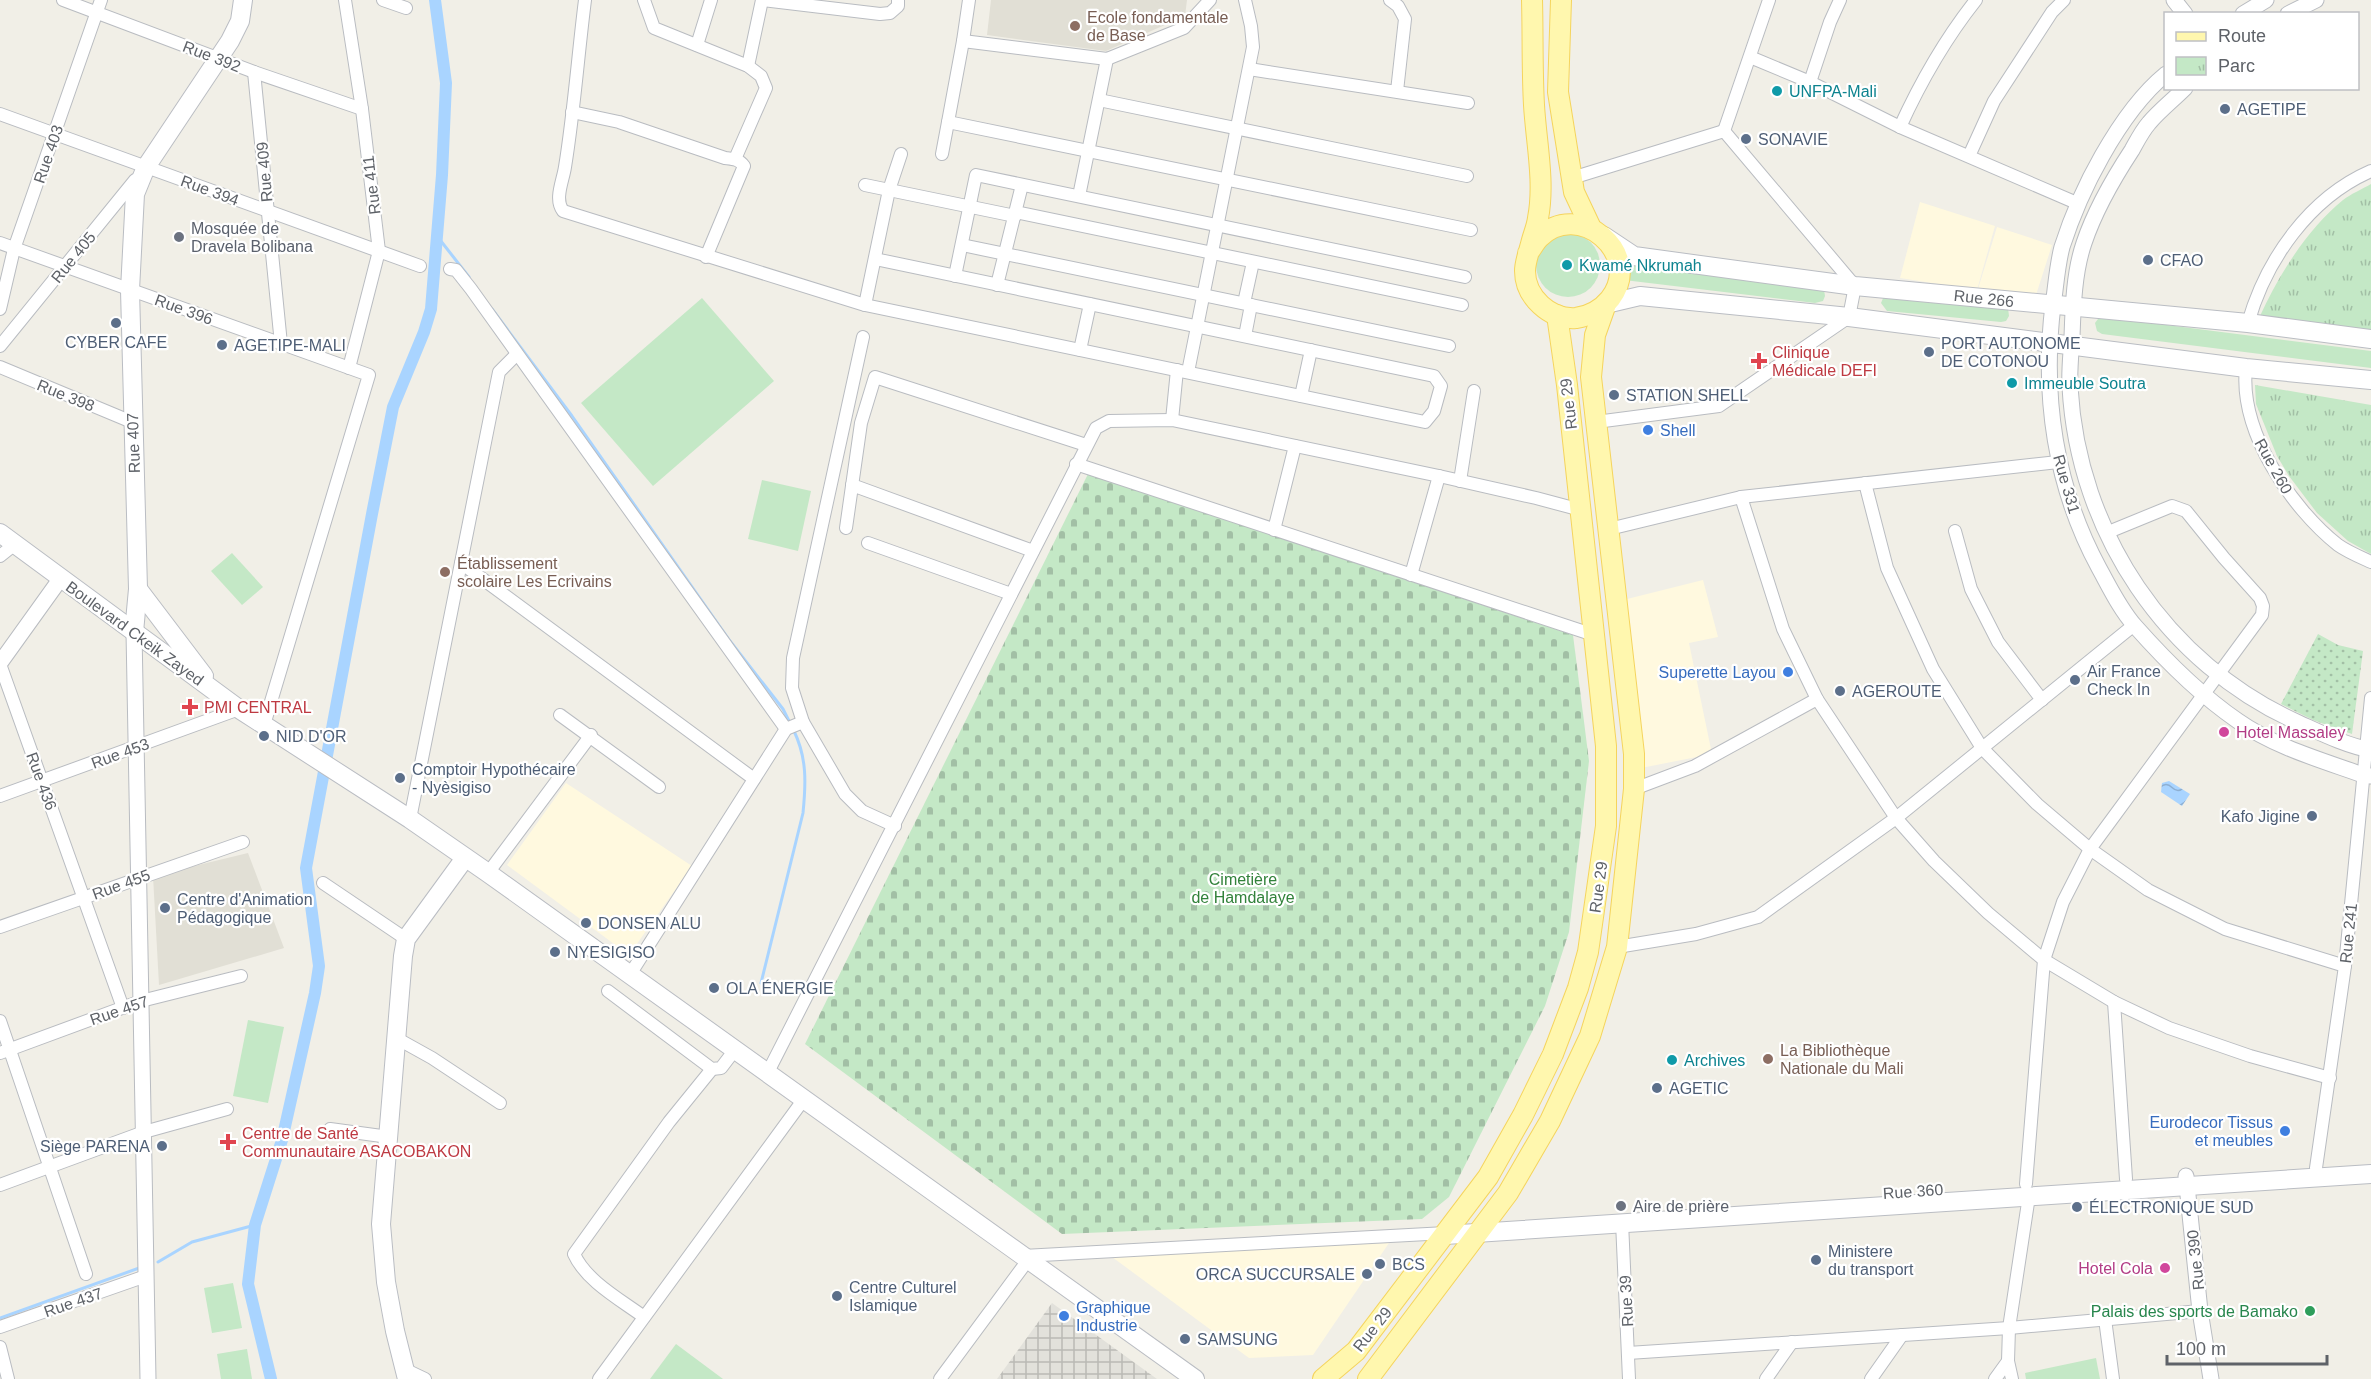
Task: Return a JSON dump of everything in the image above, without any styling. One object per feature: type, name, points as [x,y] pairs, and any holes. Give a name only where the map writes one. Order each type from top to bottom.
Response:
[{"type":"main road","name":"Rue 407","points":[[134,632],[138,589],[130,290],[135,194],[146,167],[230,41],[240,21],[243,0]]},
{"type":"main road","points":[[1532,0],[1534,102],[1540,186],[1539,217],[1525,271],[1529,290],[1540,305],[1557,315],[1569,318],[1583,317],[1606,304],[1640,296],[1849,317],[2246,368],[2371,381]]},
{"type":"main road","points":[[1368,1379],[1508,1193],[1550,1120],[1590,1036],[1617,947],[1634,789],[1634,754],[1591,377],[1595,335],[1606,304],[1616,289],[1619,270],[1615,252],[1598,232],[1574,192],[1558,92],[1560,0]]},
{"type":"main road","points":[[1528,253],[1539,237],[1555,227],[1573,224],[1598,232]]},
{"type":"main road","name":"Rue 266","points":[[1598,232],[1635,256],[1855,286],[2248,323],[2371,339]]},
{"type":"main road","name":"Rue 29","points":[[1323,1379],[1356,1351],[1488,1177],[1548,1065],[1578,988],[1588,952],[1606,826],[1606,746],[1581,510],[1557,315]]},
{"type":"main road","name":"Boulevard Ckeik Zayed","points":[[0,533],[239,710],[411,819],[1195,1379]]},
{"type":"main road","points":[[138,589],[218,694]]},
{"type":"main road","points":[[406,1374],[386,1282],[381,1224],[403,956],[406,939],[465,858]]},
{"type":"main road","name":"Rue 360","points":[[1449,1230],[2028,1190],[2126,1179],[2187,1181],[2371,1165]]},
{"type":"main road","points":[[1482,1227],[1622,1222],[2028,1190],[2371,1174]]},
{"type":"street","name":"Rue 392","points":[[63,0],[99,6],[218,58],[362,109]]},
{"type":"street","name":"Rue 411","points":[[345,0],[362,109],[379,251],[349,368]]},
{"type":"street","points":[[383,0],[406,8]]},
{"type":"street","points":[[585,0],[565,167],[559,199],[563,211],[865,305],[1425,422],[1434,411],[1441,386],[1434,376],[875,260]]},
{"type":"street","points":[[644,0],[654,28],[748,66],[761,76],[766,88],[735,159]]},
{"type":"street","points":[[696,45],[711,0]]},
{"type":"street","points":[[748,66],[762,0],[880,14],[890,14],[898,6],[898,0]]},
{"type":"street","points":[[942,154],[969,0]]},
{"type":"street","points":[[963,41],[1107,59],[1184,28],[1210,0]]},
{"type":"street","points":[[1172,420],[1183,371],[1197,326],[1253,47],[1245,0]]},
{"type":"street","points":[[1390,0],[1398,6],[1405,19],[1396,92]]},
{"type":"street","points":[[1724,131],[1769,0]]},
{"type":"street","points":[[1810,82],[1830,22],[1840,0]]},
{"type":"street","points":[[1900,127],[1918,87],[1953,30],[1976,0]]},
{"type":"street","points":[[1969,156],[1994,101],[2052,12],[2064,0]]},
{"type":"street","points":[[2174,0],[2183,12]]},
{"type":"street","points":[[2246,12],[2265,0]]},
{"type":"street","points":[[2292,12],[2316,0]]},
{"type":"street","name":"Rue 403","points":[[0,309],[14,249],[99,6]]},
{"type":"street","points":[[1750,57],[1810,82],[1900,127],[2079,204]]},
{"type":"street","points":[[1079,196],[1107,59]]},
{"type":"street","points":[[1249,69],[1468,103]]},
{"type":"street","name":"Rue 409","points":[[254,72],[281,344]]},
{"type":"street","name":"Rue 331","points":[[2164,76],[2119,126],[2091,175],[2062,248],[2049,343],[2052,428],[2058,462],[2083,539],[2113,594],[2134,625],[2186,680],[2239,722],[2295,751],[2367,776]]},
{"type":"street","name":"Rue 331","points":[[2183,90],[2148,124],[2110,185],[2084,244],[2073,307],[2070,387],[2077,439],[2087,480],[2106,532],[2124,567],[2148,604],[2176,637],[2219,675],[2266,709],[2368,750]]},
{"type":"street","points":[[1099,100],[1467,176]]},
{"type":"street","points":[[572,112],[619,122],[725,158],[735,159],[744,166],[706,257]]},
{"type":"street","name":"Rue 394","points":[[0,114],[420,266]]},
{"type":"street","points":[[948,122],[1471,230]]},
{"type":"street","points":[[1572,178],[1724,131]]},
{"type":"street","points":[[1596,422],[1719,406],[1849,317],[1855,286],[1724,131]]},
{"type":"street","points":[[865,305],[889,190],[901,154]]},
{"type":"street","name":"Rue 405","points":[[0,346],[146,167]]},
{"type":"street","points":[[2248,323],[2253,306],[2280,249],[2312,211],[2371,171]]},
{"type":"street","points":[[956,276],[976,175],[1465,277]]},
{"type":"street","points":[[865,185],[1462,305]]},
{"type":"street","points":[[997,285],[1022,185]]},
{"type":"street","name":"Rue 396","points":[[0,243],[369,375],[264,725]]},
{"type":"street","points":[[962,245],[1449,346]]},
{"type":"street","points":[[1245,336],[1253,262]]},
{"type":"street","points":[[450,269],[456,270],[471,289],[786,729]]},
{"type":"street","points":[[1080,350],[1090,304]]},
{"type":"street","points":[[863,337],[793,658],[792,688],[803,722],[845,794],[862,811],[895,826]]},
{"type":"street","points":[[1301,396],[1311,350]]},
{"type":"street","points":[[411,819],[498,372],[517,354]]},
{"type":"street","name":"Rue 398","points":[[0,367],[132,422]]},
{"type":"street","name":"Rue 260","points":[[2246,368],[2245,378],[2254,428],[2282,485],[2306,515],[2339,545],[2371,562]]},
{"type":"street","points":[[846,528],[861,423],[875,377],[1086,445]]},
{"type":"street","points":[[1460,481],[1474,391]]},
{"type":"street","points":[[767,1074],[1096,428],[1108,421],[1172,420],[1439,476],[1581,510]]},
{"type":"street","points":[[1274,530],[1295,446]]},
{"type":"street","points":[[1610,529],[1741,497],[2058,462]]},
{"type":"street","points":[[1076,464],[1594,635]]},
{"type":"street","points":[[1411,575],[1439,476]]},
{"type":"street","points":[[1865,483],[1887,568],[1933,669],[1982,748],[2037,804],[2090,849],[2148,890],[2225,929],[2344,966]]},
{"type":"street","points":[[852,485],[1033,551]]},
{"type":"street","points":[[1741,497],[1783,629],[1817,699],[1896,818],[1934,861],[1988,913],[2044,960],[2114,1002],[2169,1028],[2250,1056],[2330,1078]]},
{"type":"street","points":[[2012,1379],[2008,1361],[2009,1328],[2028,1190],[2044,960],[2063,902],[2090,849],[2262,615],[2263,606],[2260,598],[2186,511],[2180,508],[2172,507],[2106,532]]},
{"type":"street","points":[[1955,531],[1971,589],[1998,642],[2042,700]]},
{"type":"street","points":[[868,543],[1011,594]]},
{"type":"street","points":[[0,556],[15,544]]},
{"type":"street","points":[[461,563],[754,779]]},
{"type":"street","points":[[0,664],[62,579]]},
{"type":"street","points":[[1617,947],[1696,934],[1758,916],[1896,818],[2134,625]]},
{"type":"street","points":[[134,632],[148,1379]]},
{"type":"street","name":"Rue 436","points":[[0,664],[123,1008]]},
{"type":"street","name":"Rue 241","points":[[2316,1168],[2330,1078],[2367,776],[2371,698]]},
{"type":"street","points":[[1634,789],[1695,766],[1817,699]]},
{"type":"street","name":"Rue 453","points":[[0,796],[239,710]]},
{"type":"street","points":[[560,715],[591,735],[659,787]]},
{"type":"street","points":[[629,976],[786,729],[803,722]]},
{"type":"street","points":[[488,873],[591,735]]},
{"type":"street","name":"Rue 455","points":[[0,927],[243,842]]},
{"type":"street","points":[[323,883],[406,939]]},
{"type":"street","name":"Rue 457","points":[[5,1052],[141,1001],[241,976]]},
{"type":"street","points":[[608,991],[712,1069],[721,1068],[735,1051]]},
{"type":"street","points":[[2114,1002],[2126,1179]]},
{"type":"street","points":[[0,1021],[5,1052],[49,1166],[86,1274]]},
{"type":"street","points":[[396,1038],[432,1058],[500,1103]]},
{"type":"street","points":[[644,1317],[596,1281],[578,1263],[574,1254],[669,1122],[712,1069]]},
{"type":"street","points":[[599,1379],[804,1099]]},
{"type":"street","points":[[0,1185],[144,1132],[227,1109]]},
{"type":"street","points":[[330,1129],[389,1137]]},
{"type":"street","name":"Rue 390","points":[[2187,1181],[2200,1311],[2211,1379]]},
{"type":"street","name":"Rue 39","points":[[1622,1222],[1629,1379]]},
{"type":"street","points":[[940,1379],[1025,1258],[1449,1230]]},
{"type":"street","name":"Rue 437","points":[[0,1327],[146,1276]]},
{"type":"street","points":[[1628,1353],[2009,1328],[2200,1311]]},
{"type":"street","points":[[2105,1319],[2113,1379]]},
{"type":"street","points":[[1871,1379],[1902,1335]]},
{"type":"street","points":[[1766,1379],[1792,1342]]},
{"type":"street","points":[[0,1347],[8,1379]]},
{"type":"street","points":[[1995,1379],[2008,1361]]},
{"type":"street","points":[[406,1374],[425,1379]]},
{"type":"shaded area","name":"Ecole fondamentale de Base","points":[[991,0],[1187,0],[1185,16],[1106,51],[987,35]]},
{"type":"shaded area","points":[[1920,202],[1995,226],[1977,290],[1900,278]]},
{"type":"shaded area","points":[[1997,227],[2052,245],[2036,295],[1978,289]]},
{"type":"shaded area","points":[[1703,580],[1718,637],[1689,643],[1712,754],[1641,768],[1623,600]]},
{"type":"shaded area","points":[[566,783],[692,866],[629,955],[507,865]]},
{"type":"shaded area","points":[[248,853],[284,948],[159,985],[153,876]]},
{"type":"shaded area","points":[[1389,1243],[1313,1355],[1249,1358],[1108,1254]]},
{"type":"shaded area","points":[[1052,1303],[1157,1379],[997,1379]]},
{"type":"green space","points":[[2371,184],[2371,332],[2260,316],[2285,269],[2306,238],[2343,200]]},
{"type":"green space","points":[[1568,233],[1586,238],[1591,242],[1595,247],[1600,265],[1595,283],[1591,288],[1586,292],[1568,297],[1550,292],[1545,288],[1541,283],[1536,265],[1541,247],[1545,242],[1550,238]]},
{"type":"green space","points":[[1626,262],[1824,290],[1825,296],[1823,301],[1815,303],[1624,280]]},
{"type":"green space","points":[[1884,296],[2008,308],[2009,316],[2006,321],[2001,322],[1887,311],[1881,303]]},
{"type":"green space","points":[[702,298],[774,381],[653,486],[581,403]]},
{"type":"green space","points":[[2104,317],[2371,351],[2371,368],[2102,334],[2097,331],[2095,323]]},
{"type":"green space","points":[[2255,385],[2371,405],[2371,554],[2348,541],[2317,513],[2289,476],[2277,456],[2256,404]]},
{"type":"green space","name":"Cimetière de Hamdalaye","points":[[1088,474],[1573,635],[1589,761],[1569,932],[1545,1006],[1449,1197],[1422,1219],[1062,1234],[805,1044]]},
{"type":"green space","points":[[762,480],[811,491],[798,551],[748,539]]},
{"type":"green space","points":[[232,553],[263,587],[242,605],[211,571]]},
{"type":"green space","points":[[2318,634],[2338,645],[2363,651],[2352,734],[2313,720],[2281,704]]},
{"type":"green space","points":[[248,1020],[284,1027],[268,1103],[233,1096]]},
{"type":"green space","points":[[233,1283],[242,1328],[212,1333],[204,1288]]},
{"type":"green space","points":[[676,1344],[723,1379],[650,1379]]},
{"type":"green space","points":[[247,1349],[252,1379],[221,1379],[217,1354]]},
{"type":"green space","points":[[2096,1358],[2100,1379],[2026,1379],[2025,1373]]},
{"type":"water","points":[[2169,781],[2190,794],[2182,806],[2161,792],[2162,783]]},
{"type":"waterway","points":[[271,1379],[248,1284],[255,1225],[282,1140],[315,993],[319,966],[306,868],[372,514],[393,407],[431,309],[442,175],[446,83],[435,0]]},
{"type":"waterway","points":[[437,236],[469,277]]},
{"type":"waterway","points":[[492,309],[572,416],[730,641],[783,709],[791,725]]},
{"type":"waterway","points":[[761,983],[803,813],[804,771],[801,751],[794,731]]},
{"type":"waterway","points":[[158,1262],[192,1242],[255,1225]]},
{"type":"waterway","points":[[0,1318],[142,1267]]},
{"type":"place","name":"Ecole fondamentale de Base","points":[[1075,26]]},
{"type":"place","name":"UNFPA-Mali","points":[[1777,91]]},
{"type":"place","name":"AGETIPE","points":[[2225,109]]},
{"type":"place","name":"SONAVIE","points":[[1746,139]]},
{"type":"place","name":"Mosquée de Dravela Bolibana","points":[[179,237]]},
{"type":"place","name":"CFAO","points":[[2148,260]]},
{"type":"place","name":"Kwamé Nkrumah","points":[[1567,265]]},
{"type":"place","name":"CYBER CAFE","points":[[116,323]]},
{"type":"place","name":"AGETIPE-MALI","points":[[222,345]]},
{"type":"place","name":"PORT AUTONOME DE COTONOU","points":[[1929,352]]},
{"type":"place","name":"Clinique Médicale DEFI","points":[[1759,361]]},
{"type":"place","name":"Immeuble Soutra","points":[[2012,383]]},
{"type":"place","name":"STATION SHELL","points":[[1614,395]]},
{"type":"place","name":"Shell","points":[[1648,430]]},
{"type":"place","name":"Établissement scolaire Les Ecrivains","points":[[445,572]]},
{"type":"place","name":"Superette Layou","points":[[1788,672]]},
{"type":"place","name":"Air France Check In","points":[[2075,680]]},
{"type":"place","name":"AGEROUTE","points":[[1840,691]]},
{"type":"place","name":"PMI CENTRAL","points":[[190,707]]},
{"type":"place","name":"Hotel Massaley","points":[[2224,732]]},
{"type":"place","name":"NID D'OR","points":[[264,736]]},
{"type":"place","name":"Comptoir Hypothécaire - Nyèsigiso","points":[[400,778]]},
{"type":"place","name":"Kafo Jigine","points":[[2312,816]]},
{"type":"place","name":"Centre d'Animation Pédagogique","points":[[165,908]]},
{"type":"place","name":"DONSEN ALU","points":[[586,923]]},
{"type":"place","name":"NYESIGISO","points":[[555,952]]},
{"type":"place","name":"OLA ÉNERGIE","points":[[714,988]]},
{"type":"place","name":"La Bibliothèque Nationale du Mali","points":[[1768,1059]]},
{"type":"place","name":"Archives","points":[[1672,1060]]},
{"type":"place","name":"AGETIC","points":[[1657,1088]]},
{"type":"place","name":"Eurodecor Tissus et meubles","points":[[2285,1131]]},
{"type":"place","name":"Centre de Santé Communautaire ASACOBAKON","points":[[228,1142]]},
{"type":"place","name":"Siège PARENA","points":[[162,1146]]},
{"type":"place","name":"Aire de prière","points":[[1621,1206]]},
{"type":"place","name":"ÉLECTRONIQUE SUD","points":[[2077,1207]]},
{"type":"place","name":"Ministere du transport","points":[[1816,1260]]},
{"type":"place","name":"BCS","points":[[1380,1264]]},
{"type":"place","name":"Hotel Cola","points":[[2165,1268]]},
{"type":"place","name":"ORCA SUCCURSALE","points":[[1367,1274]]},
{"type":"place","name":"Centre Culturel Islamique","points":[[837,1296]]},
{"type":"place","name":"Palais des sports de Bamako","points":[[2310,1311]]},
{"type":"place","name":"Graphique Industrie","points":[[1064,1316]]},
{"type":"place","name":"SAMSUNG","points":[[1185,1339]]}]
